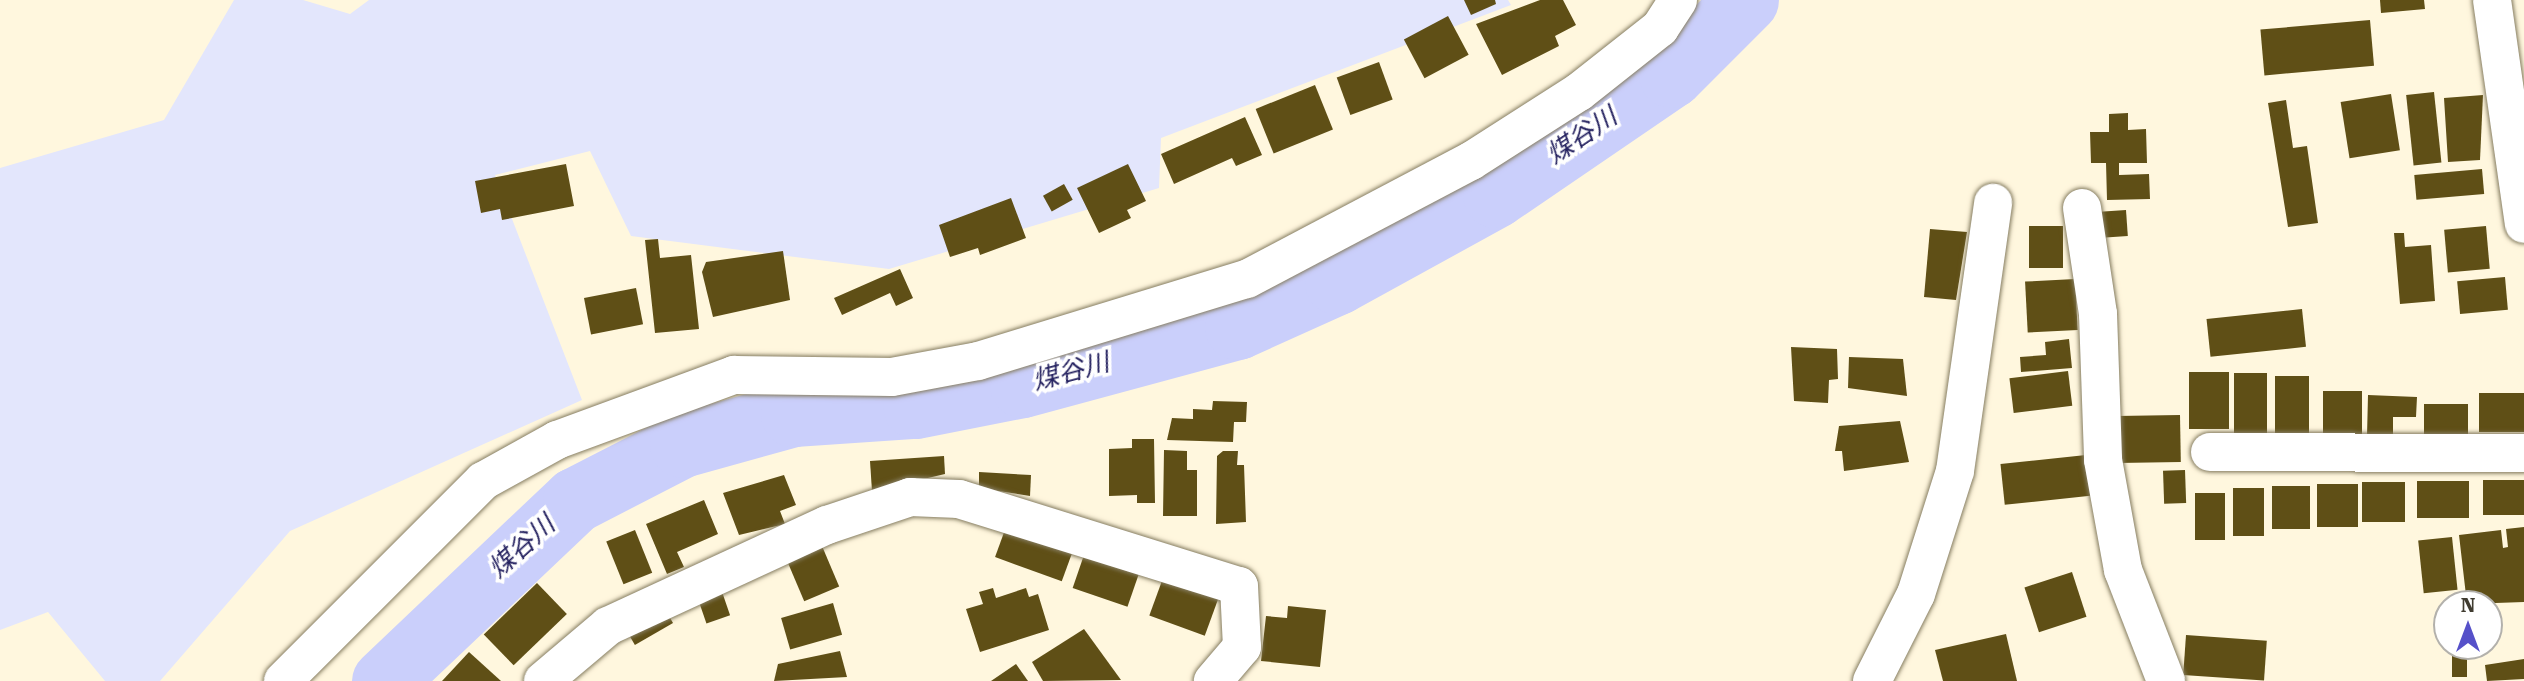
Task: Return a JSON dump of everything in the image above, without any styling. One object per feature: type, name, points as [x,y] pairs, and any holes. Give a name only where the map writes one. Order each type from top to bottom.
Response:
[{"type":"street","points":[[283,681],[483,481],[557,440],[734,375],[892,377],[978,361],[1247,279],[1471,161],[1568,99],[1660,28],[1678,0]]},
{"type":"street","points":[[2492,0],[2524,224]]},
{"type":"street","points":[[1872,681],[1916,594],[1955,471],[1993,202]]},
{"type":"street","points":[[2082,208],[2098,314],[2103,460],[2123,570],[2166,681]]},
{"type":"street","points":[[2210,452],[2524,453]]},
{"type":"street","points":[[543,681],[608,626],[827,525],[910,497],[959,499],[1238,586],[1242,647],[1213,681]]},
{"type":"shaded area","points":[[234,0],[303,0],[350,14],[369,0],[1508,0],[1511,5],[1161,138],[1159,188],[889,269],[631,236],[590,151],[495,175],[582,400],[290,531],[160,681],[105,681],[48,612],[0,630],[0,168],[164,120]]},
{"type":"building","points":[[1464,0],[1495,0],[1496,4],[1471,15]]},
{"type":"building","points":[[1540,0],[1563,0],[1576,25],[1555,36],[1559,46],[1502,75],[1476,24]]},
{"type":"building","points":[[2380,0],[2424,0],[2425,9],[2381,13]]},
{"type":"building","points":[[1448,16],[1469,55],[1425,78],[1404,39]]},
{"type":"building","points":[[2370,20],[2374,66],[2264,75],[2260,30]]},
{"type":"building","points":[[1379,62],[1393,100],[1350,115],[1337,77]]},
{"type":"building","points":[[1315,85],[1333,130],[1274,153],[1256,109]]},
{"type":"building","points":[[2434,92],[2441,163],[2414,166],[2406,95]]},
{"type":"building","points":[[2391,94],[2400,150],[2350,158],[2341,102]]},
{"type":"building","points":[[2483,95],[2480,160],[2448,162],[2444,98]]},
{"type":"building","points":[[2286,100],[2293,148],[2307,146],[2318,223],[2288,227],[2268,103]]},
{"type":"building","points":[[2128,113],[2128,130],[2146,129],[2147,163],[2119,163],[2119,175],[2149,174],[2150,199],[2107,200],[2106,163],[2091,163],[2090,132],[2109,132],[2109,114]]},
{"type":"building","points":[[1245,117],[1262,155],[1236,166],[1232,158],[1174,184],[1161,154]]},
{"type":"building","points":[[566,164],[574,206],[502,220],[500,209],[481,213],[475,181]]},
{"type":"building","points":[[1128,164],[1146,201],[1127,210],[1131,218],[1099,233],[1077,188]]},
{"type":"building","points":[[2482,169],[2484,194],[2416,200],[2414,175]]},
{"type":"building","points":[[1064,184],[1073,200],[1052,211],[1043,196]]},
{"type":"building","points":[[1011,198],[1026,238],[980,255],[978,248],[950,257],[939,225]]},
{"type":"building","points":[[2126,210],[2128,236],[2102,238],[2100,212]]},
{"type":"building","points":[[2029,226],[2063,226],[2063,268],[2029,268]]},
{"type":"building","points":[[2486,226],[2490,269],[2448,272],[2444,230]]},
{"type":"building","points":[[1930,229],[1967,232],[1956,300],[1924,297]]},
{"type":"building","points":[[2394,233],[2404,233],[2405,247],[2431,245],[2435,301],[2400,304]]},
{"type":"building","points":[[658,239],[660,258],[691,255],[699,329],[655,333],[645,240]]},
{"type":"building","points":[[783,251],[790,300],[713,317],[702,272],[706,262]]},
{"type":"building","points":[[900,269],[913,298],[896,306],[890,293],[842,315],[834,298]]},
{"type":"building","points":[[2505,277],[2508,310],[2460,314],[2457,281]]},
{"type":"building","points":[[2075,279],[2078,330],[2028,333],[2025,282]]},
{"type":"building","points":[[636,288],[643,324],[591,334],[584,298]]},
{"type":"building","points":[[2302,309],[2306,347],[2210,357],[2207,319]]},
{"type":"building","points":[[2069,339],[2072,368],[2021,372],[2020,357],[2046,355],[2045,342]]},
{"type":"building","points":[[1791,347],[1837,349],[1838,379],[1829,380],[1828,403],[1794,401]]},
{"type":"building","points":[[1849,357],[1903,359],[1907,396],[1848,388]]},
{"type":"building","points":[[2068,371],[2072,406],[2014,413],[2009,378]]},
{"type":"building","points":[[2189,372],[2229,372],[2229,429],[2189,429]]},
{"type":"building","points":[[2234,373],[2267,373],[2267,436],[2234,436]]},
{"type":"building","points":[[2275,376],[2309,376],[2309,436],[2275,436]]},
{"type":"building","points":[[2323,391],[2362,391],[2362,438],[2323,438]]},
{"type":"building","points":[[2479,393],[2524,393],[2524,432],[2479,432]]},
{"type":"building","points":[[2368,395],[2417,397],[2416,417],[2393,417],[2393,437],[2367,436]]},
{"type":"building","points":[[1213,401],[1247,402],[1246,422],[1234,422],[1233,442],[1167,440],[1172,418],[1193,419],[1193,409],[1212,410]]},
{"type":"building","points":[[2424,404],[2468,404],[2468,434],[2424,434]]},
{"type":"building","points":[[2180,415],[2181,462],[2118,463],[2117,416]]},
{"type":"building","points":[[1900,421],[1909,462],[1844,471],[1842,451],[1835,451],[1839,426]]},
{"type":"building","points":[[1132,439],[1154,439],[1155,503],[1137,503],[1137,495],[1109,496],[1109,449],[1132,448]]},
{"type":"building","points":[[1164,450],[1187,451],[1187,470],[1197,470],[1197,516],[1163,516]]},
{"type":"building","points":[[1223,451],[1238,451],[1237,465],[1244,465],[1246,522],[1216,524],[1217,456]]},
{"type":"building","points":[[2086,455],[2090,496],[2005,505],[2000,464]]},
{"type":"building","points":[[944,456],[945,474],[872,491],[870,461]]},
{"type":"building","points":[[2185,470],[2186,503],[2164,504],[2163,471]]},
{"type":"building","points":[[979,472],[1031,475],[1030,496],[979,488]]},
{"type":"building","points":[[784,475],[796,505],[780,511],[785,524],[739,535],[723,493]]},
{"type":"building","points":[[2483,480],[2524,480],[2524,515],[2483,515]]},
{"type":"building","points":[[2417,481],[2469,481],[2469,518],[2417,518]]},
{"type":"building","points":[[2362,482],[2405,482],[2405,522],[2362,522]]},
{"type":"building","points":[[2317,484],[2358,484],[2358,527],[2317,527]]},
{"type":"building","points":[[2272,486],[2310,486],[2310,529],[2272,529]]},
{"type":"building","points":[[2233,488],[2264,488],[2264,536],[2233,536]]},
{"type":"building","points":[[2195,493],[2225,493],[2225,540],[2195,540]]},
{"type":"building","points":[[704,500],[718,534],[677,552],[684,567],[667,574],[646,524]]},
{"type":"building","points":[[1006,527],[1073,551],[1062,581],[995,557]]},
{"type":"building","points":[[2524,527],[2524,602],[2503,603],[2503,590],[2465,590],[2459,535],[2501,530],[2503,548],[2508,547],[2506,529]]},
{"type":"building","points":[[635,530],[652,573],[623,584],[606,542]]},
{"type":"building","points":[[2452,537],[2458,590],[2433,590],[2433,592],[2424,593],[2418,541]]},
{"type":"building","points":[[822,546],[839,587],[804,601],[787,561]]},
{"type":"building","points":[[1085,552],[1140,571],[1127,607],[1073,588]]},
{"type":"building","points":[[2072,572],[2087,617],[2039,632],[2024,587]]},
{"type":"building","points":[[1163,578],[1218,598],[1205,636],[1149,616]]},
{"type":"building","points":[[537,583],[567,614],[514,665],[484,634]]},
{"type":"building","points":[[720,586],[730,615],[706,623],[696,594]]},
{"type":"building","points":[[993,588],[996,598],[1026,588],[1029,597],[1038,594],[1049,630],[980,652],[966,609],[983,604],[979,592]]},
{"type":"building","points":[[833,603],[842,635],[790,650],[781,618]]},
{"type":"building","points":[[1288,606],[1326,610],[1320,667],[1261,661],[1266,616],[1287,618]]},
{"type":"building","points":[[666,611],[673,623],[635,645],[628,633]]},
{"type":"building","points":[[1084,629],[1121,680],[1043,681],[1032,662]]},
{"type":"building","points":[[2006,634],[2017,681],[1943,681],[1935,650]]},
{"type":"building","points":[[2186,635],[2267,641],[2264,681],[2183,675]]},
{"type":"building","points":[[840,651],[847,677],[774,681],[778,664]]},
{"type":"building","points":[[469,652],[501,681],[442,681]]},
{"type":"building","points":[[2524,659],[2524,679],[2487,681],[2485,665]]},
{"type":"building","points":[[2452,660],[2467,660],[2467,677],[2452,677]]},
{"type":"building","points":[[1016,664],[1028,681],[991,681]]},
{"type":"waterway","name":"煤谷川","points":[[384,681],[575,500],[682,445],[793,414],[915,406],[1022,385],[1237,327],[1337,282],[1495,195],[1671,75],[1746,0]]}]
